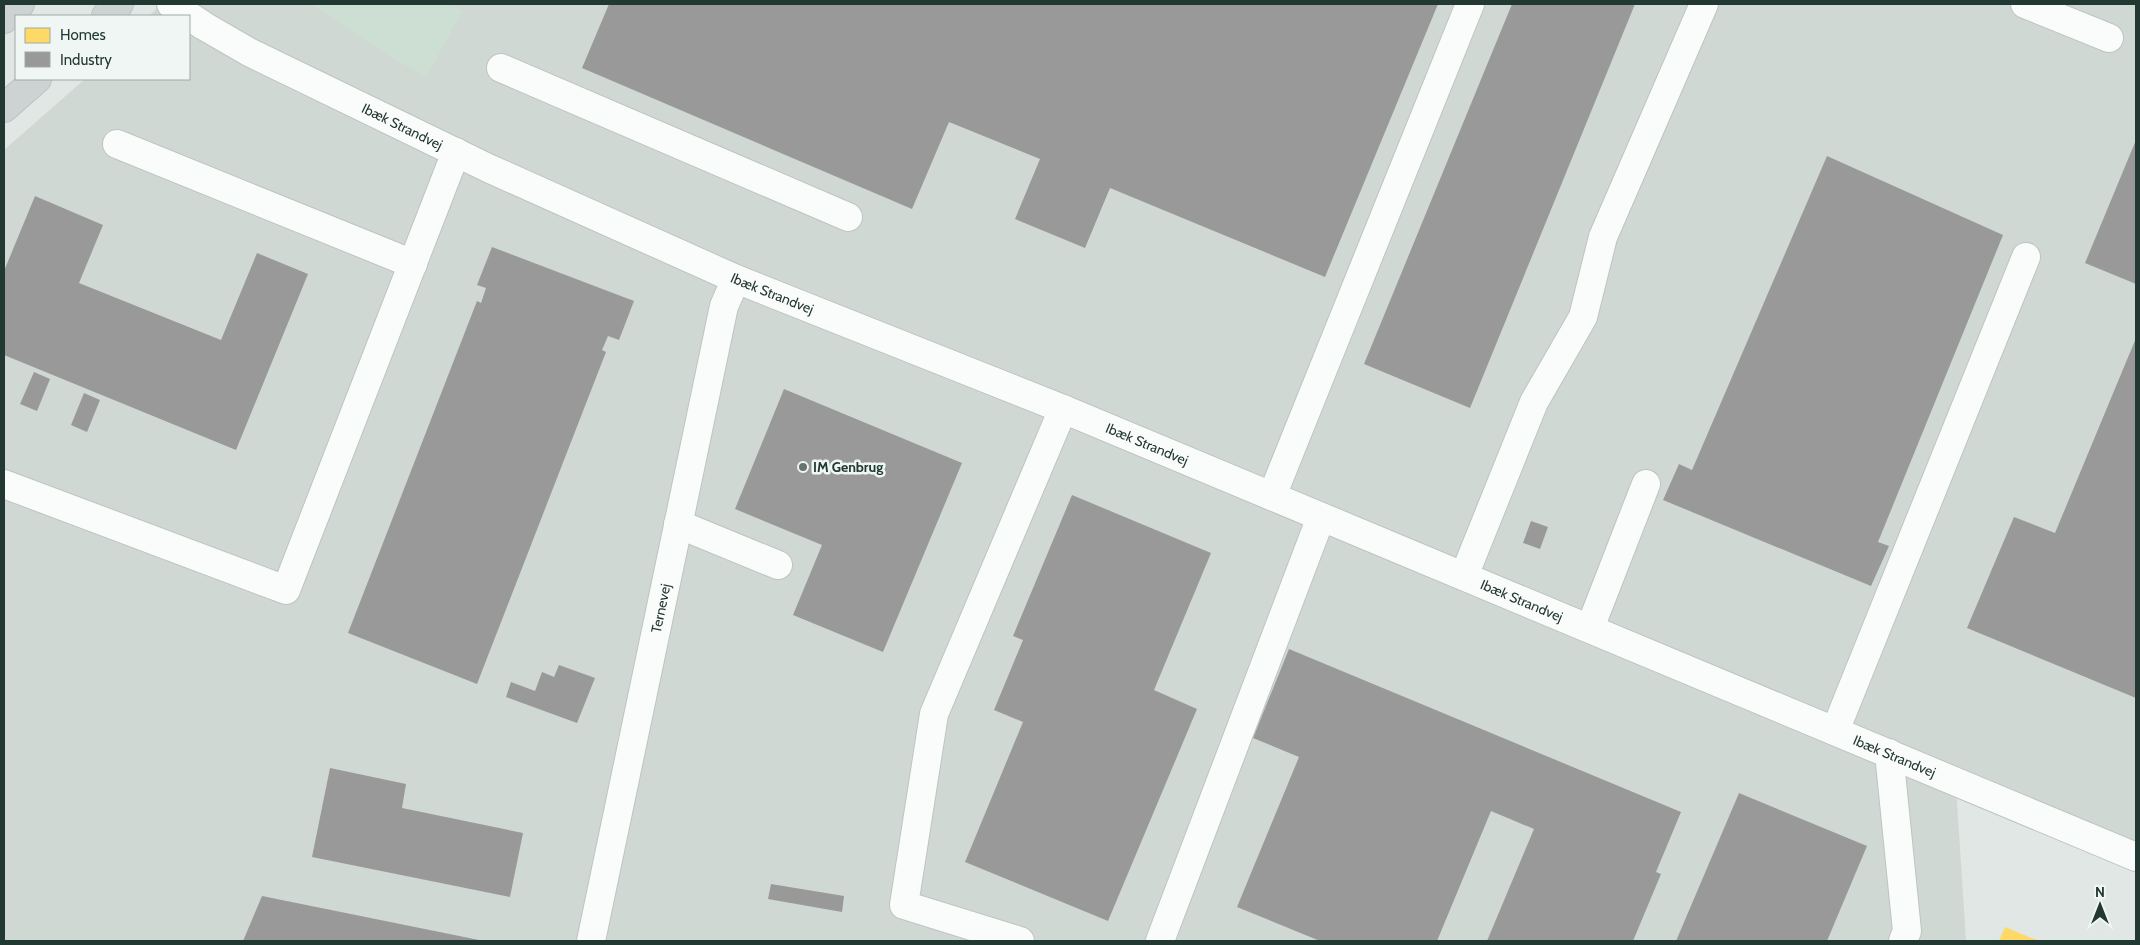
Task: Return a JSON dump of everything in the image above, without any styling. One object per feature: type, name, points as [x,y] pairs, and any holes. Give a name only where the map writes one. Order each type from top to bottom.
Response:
[{"type":"main road","points":[[4,19],[20,4]]},
{"type":"main road","points":[[107,15],[119,4]]},
{"type":"main road","points":[[4,108],[36,80]]},
{"type":"street","name":"Ibæk Strandvej","points":[[171,4],[188,15]]},
{"type":"street","points":[[1272,496],[1470,4]]},
{"type":"street","points":[[1464,576],[1534,402],[1583,317],[1603,237],[1704,4]]},
{"type":"street","points":[[2025,4],[2109,38]]},
{"type":"street","name":"Ibæk Strandvej","points":[[190,17],[249,52],[456,152],[736,278],[1063,409],[2136,857]]},
{"type":"street","points":[[501,68],[848,217]]},
{"type":"street","points":[[117,144],[413,264]]},
{"type":"street","points":[[4,484],[286,590],[456,152]]},
{"type":"street","points":[[1835,731],[2026,257]]},
{"type":"street","name":"Ternevej","points":[[592,941],[724,306],[736,278]]},
{"type":"street","points":[[1020,941],[904,906],[934,714],[1063,409]]},
{"type":"street","points":[[1590,628],[1646,484]]},
{"type":"street","points":[[1160,941],[1321,516]]},
{"type":"street","points":[[678,524],[778,565]]},
{"type":"street","points":[[1888,753],[1907,930],[1903,941]]},
{"type":"shaded area","points":[[161,4],[2136,4],[2136,848],[1955,771],[1966,941],[4,941],[4,150],[84,80],[190,80],[190,15],[150,15]]},
{"type":"green space","points":[[312,4],[450,4],[462,11],[426,78],[352,32]]},
{"type":"building: Homes","points":[[2005,927],[2039,941],[1999,941]]},
{"type":"building: Industry","points":[[609,4],[1438,4],[1325,277],[1110,188],[1085,248],[1015,219],[1040,159],[949,122],[912,209],[582,68]]},
{"type":"building: Industry","points":[[1512,4],[1635,4],[1470,408],[1364,364]]},
{"type":"building: Industry","points":[[2136,140],[2136,284],[2085,263]]},
{"type":"building: Industry","points":[[1827,156],[2003,235],[1878,542],[1889,546],[1871,586],[1663,500],[1679,464],[1692,470]]},
{"type":"building: Industry","points":[[35,196],[103,225],[79,283],[221,340],[257,253],[308,274],[236,450],[4,355],[4,271]]},
{"type":"building: Industry","points":[[492,247],[634,301],[619,340],[608,336],[602,350],[606,352],[477,684],[348,633],[477,301],[481,303],[486,288],[477,285]]},
{"type":"building: Industry","points":[[2136,338],[2136,698],[1967,628],[2014,517],[2055,533]]},
{"type":"building: Industry","points":[[34,372],[50,379],[37,411],[20,404]]},
{"type":"building: Industry","points":[[784,389],[962,463],[883,652],[793,615],[822,545],[735,509]]},
{"type":"building: Industry","points":[[84,393],[100,400],[87,432],[71,425]]},
{"type":"building: Industry","points":[[1072,495],[1211,553],[1154,690],[1197,709],[1108,921],[965,862],[1023,722],[994,710],[1023,640],[1013,636]]},
{"type":"building: Industry","points":[[1531,521],[1548,527],[1540,549],[1523,543]]},
{"type":"building: Industry","points":[[1289,649],[1681,812],[1656,872],[1661,874],[1633,941],[1487,941],[1534,829],[1491,811],[1437,941],[1320,941],[1237,907],[1299,757],[1253,738]]},
{"type":"building: Industry","points":[[559,665],[595,678],[577,723],[506,697],[511,682],[535,691],[542,672],[554,677]]},
{"type":"building: Industry","points":[[330,768],[406,784],[402,808],[523,833],[510,897],[312,857]]},
{"type":"building: Industry","points":[[1739,793],[1867,846],[1827,941],[1676,941]]},
{"type":"building: Industry","points":[[771,884],[844,896],[842,912],[768,899]]},
{"type":"building: Industry","points":[[262,896],[479,940],[243,941]]},
{"type":"place","name":"IM Genbrug","points":[[803,467]]}]
